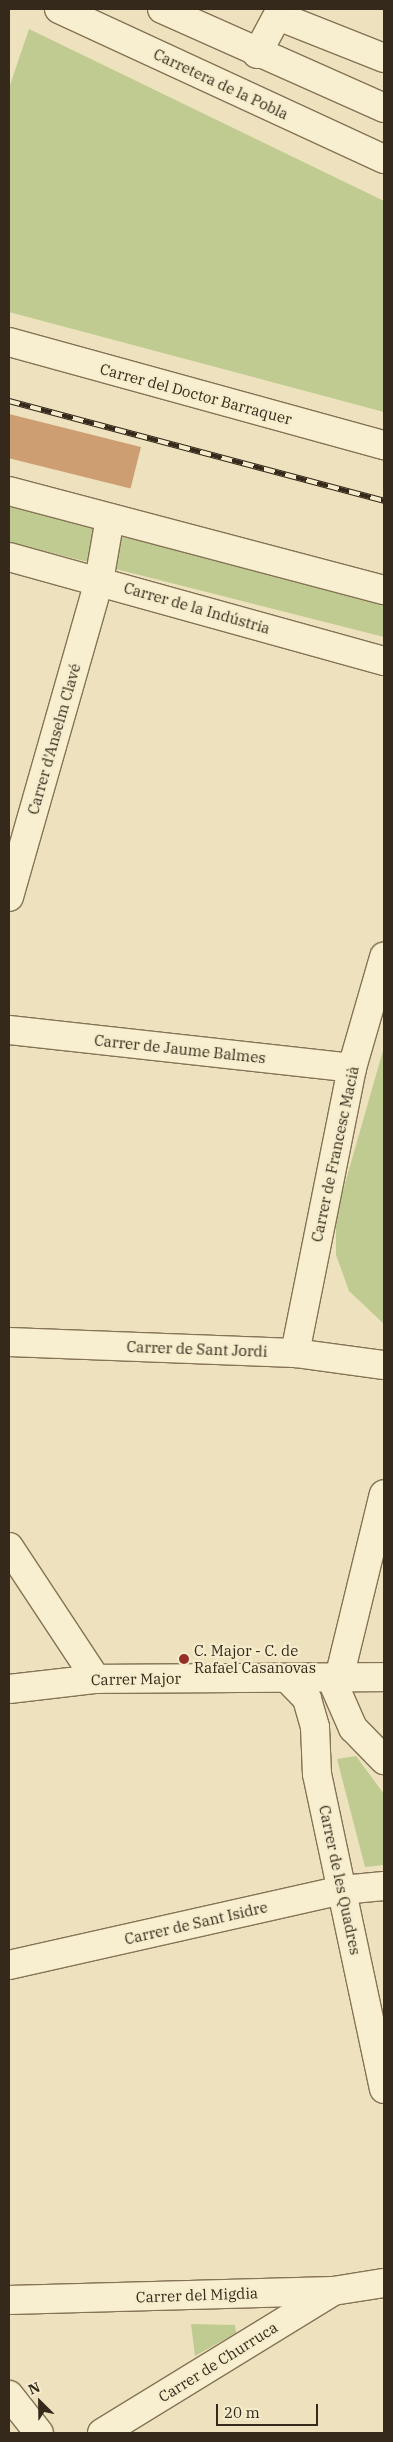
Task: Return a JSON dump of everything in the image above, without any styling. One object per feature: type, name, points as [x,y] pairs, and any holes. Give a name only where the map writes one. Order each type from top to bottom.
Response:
[{"type":"street","name":"Carretera de la Pobla","points":[[59,9],[384,159]]},
{"type":"street","points":[[162,9],[257,54],[384,108]]},
{"type":"street","points":[[257,54],[279,12],[384,58]]},
{"type":"street","name":"Carrer del Doctor Barraquer","points":[[9,342],[384,445]]},
{"type":"street","points":[[9,491],[384,590]]},
{"type":"street","name":"Carrer d'Anselm Clavé","points":[[9,897],[99,581],[110,518]]},
{"type":"street","name":"Carrer de la Indústria","points":[[9,557],[384,661]]},
{"type":"street","name":"Carrer de Francesc Macià","points":[[295,1353],[352,1068],[384,957]]},
{"type":"street","name":"Carrer de Jaume Balmes","points":[[9,1030],[352,1068]]},
{"type":"street","name":"Carrer de Sant Jordi","points":[[9,1342],[295,1353],[384,1365]]},
{"type":"street","points":[[384,1494],[335,1678],[353,1728],[384,1760]]},
{"type":"street","points":[[9,1547],[96,1679]]},
{"type":"street","name":"Carrer Major","points":[[9,1690],[96,1679],[384,1677]]},
{"type":"street","name":"Carrer de les Quadres","points":[[287,1678],[307,1699],[315,1727],[317,1774],[384,2089]]},
{"type":"street","points":[[317,1774],[332,1739],[353,1728]]},
{"type":"street","name":"Carrer de Sant Isidre","points":[[9,1964],[342,1890],[384,1886]]},
{"type":"street","name":"Carrer del Migdia","points":[[9,2300],[333,2291],[384,2283]]},
{"type":"street","name":"Carrer de Churruca","points":[[102,2433],[333,2291]]},
{"type":"street","points":[[9,2395],[39,2433]]},
{"type":"green space","points":[[29,29],[384,201],[384,412],[9,312],[9,88]]},
{"type":"green space","points":[[9,504],[384,604],[384,637],[9,542]]},
{"type":"green space","points":[[384,1047],[384,1324],[349,1291],[336,1255],[336,1215]]},
{"type":"green space","points":[[356,1756],[384,1794],[384,1865],[365,1867],[337,1759]]},
{"type":"green space","points":[[191,2324],[235,2325],[236,2333],[195,2356]]},
{"type":"building","points":[[9,414],[141,447],[131,489],[9,458]]},
{"type":"railway","points":[[9,401],[384,501]]},
{"type":"place","name":"C. Major - C. de Rafael Casanovas","points":[[184,1659]]}]
